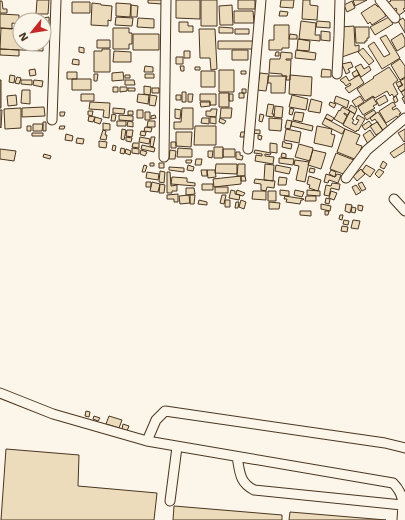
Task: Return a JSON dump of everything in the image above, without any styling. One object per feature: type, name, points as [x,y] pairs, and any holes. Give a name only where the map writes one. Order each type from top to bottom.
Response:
[{"type":"street","points":[[52,120],[56,0]]},
{"type":"street","points":[[164,157],[166,0]]},
{"type":"street","points":[[248,149],[261,0]]},
{"type":"street","points":[[337,74],[340,0]]},
{"type":"street","points":[[380,0],[394,18]]},
{"type":"street","points":[[346,178],[366,150],[405,118]]},
{"type":"street","points":[[394,199],[405,211]]},
{"type":"street","points":[[0,392],[53,414],[147,441],[394,483],[399,488],[403,496],[402,520]]},
{"type":"street","points":[[147,441],[156,420],[165,411],[385,443],[405,448]]},
{"type":"street","points":[[170,501],[177,447]]},
{"type":"street","points":[[237,457],[242,481],[254,490],[402,505]]},
{"type":"building","points":[[37,0],[49,0],[48,12],[36,12]]},
{"type":"building","points":[[148,0],[163,0],[162,4],[148,3]]},
{"type":"building","points":[[176,0],[200,0],[200,19],[176,18]]},
{"type":"building","points":[[201,0],[217,0],[217,26],[201,26]]},
{"type":"building","points":[[238,0],[255,0],[255,9],[238,9]]},
{"type":"building","points":[[281,0],[294,0],[293,8],[280,7]]},
{"type":"building","points":[[303,0],[310,0],[310,5],[318,6],[317,20],[302,19]]},
{"type":"building","points":[[353,0],[367,0],[355,6]]},
{"type":"building","points":[[390,0],[405,0],[405,8],[403,9],[405,11],[398,16],[395,12],[397,10],[396,8],[393,10],[387,3],[391,1]]},
{"type":"building","points":[[0,1],[2,1],[3,9],[7,9],[7,13],[0,13]]},
{"type":"building","points":[[352,1],[355,8],[347,12],[344,5]]},
{"type":"building","points":[[72,2],[90,2],[90,13],[72,13]]},
{"type":"building","points":[[92,3],[112,6],[111,21],[108,20],[108,26],[91,25]]},
{"type":"building","points":[[116,3],[131,4],[130,17],[116,16]]},
{"type":"building","points":[[375,4],[378,7],[380,6],[386,16],[372,25],[370,22],[368,24],[361,13]]},
{"type":"building","points":[[131,5],[138,6],[137,17],[131,17]]},
{"type":"building","points":[[232,5],[233,25],[220,25],[219,6]]},
{"type":"building","points":[[234,11],[253,11],[254,23],[234,23]]},
{"type":"building","points":[[280,11],[288,12],[287,16],[279,16]]},
{"type":"building","points":[[0,14],[12,15],[12,29],[0,28]]},
{"type":"building","points":[[116,17],[133,18],[132,26],[115,25]]},
{"type":"building","points":[[389,17],[393,24],[375,35],[370,27]]},
{"type":"building","points":[[138,18],[154,19],[154,28],[137,27]]},
{"type":"building","points":[[403,18],[405,21],[405,33],[398,21]]},
{"type":"building","points":[[301,21],[316,23],[315,35],[320,35],[320,41],[299,39]]},
{"type":"building","points":[[317,21],[330,22],[330,28],[316,27]]},
{"type":"building","points":[[179,22],[188,22],[188,26],[193,26],[193,32],[179,32]]},
{"type":"building","points":[[274,25],[289,25],[289,48],[282,48],[282,50],[269,50],[269,40],[274,40]]},
{"type":"building","points":[[354,26],[355,46],[359,45],[359,51],[342,57],[341,27]]},
{"type":"building","points":[[219,27],[233,28],[233,33],[219,33]]},
{"type":"building","points":[[355,27],[369,27],[369,38],[367,38],[365,43],[356,43]]},
{"type":"building","points":[[1,28],[12,29],[12,50],[0,49]]},
{"type":"building","points":[[113,28],[129,28],[129,33],[132,33],[132,44],[129,44],[129,49],[113,49]]},
{"type":"building","points":[[199,29],[215,29],[217,69],[211,70],[210,58],[200,58]]},
{"type":"building","points":[[235,29],[249,29],[249,34],[235,34]]},
{"type":"building","points":[[321,31],[330,32],[330,41],[321,40]]},
{"type":"building","points":[[402,33],[405,39],[405,46],[397,51],[391,40]]},
{"type":"building","points":[[133,34],[159,34],[159,50],[133,50]]},
{"type":"building","points":[[290,34],[297,35],[297,39],[289,39]]},
{"type":"building","points":[[386,35],[400,58],[382,69],[368,46],[374,42],[384,57],[390,54],[380,38]]},
{"type":"building","points":[[298,39],[310,41],[309,51],[297,50]]},
{"type":"building","points":[[97,40],[110,40],[110,48],[97,48]]},
{"type":"building","points":[[218,41],[254,41],[254,49],[218,49]]},
{"type":"building","points":[[79,47],[84,48],[84,53],[79,52]]},
{"type":"building","points":[[363,48],[374,61],[369,65],[358,52]]},
{"type":"building","points":[[0,49],[12,50],[12,52],[19,52],[19,56],[0,55]]},
{"type":"building","points":[[102,49],[110,49],[110,72],[94,72],[94,51],[102,51]]},
{"type":"building","points":[[232,50],[248,50],[248,60],[232,60]]},
{"type":"building","points":[[296,50],[316,53],[315,60],[295,58]]},
{"type":"building","points":[[114,51],[131,52],[131,62],[113,62]]},
{"type":"building","points":[[184,51],[190,51],[190,58],[184,58]]},
{"type":"building","points":[[276,52],[279,52],[279,56],[275,56]]},
{"type":"building","points":[[281,52],[292,53],[292,59],[286,59],[291,60],[290,80],[286,80],[287,76],[282,76],[282,74],[269,73],[270,59],[280,59]]},
{"type":"building","points":[[176,57],[183,57],[183,64],[176,64]]},
{"type":"building","points":[[73,59],[79,60],[79,65],[72,64]]},
{"type":"building","points":[[400,59],[405,66],[405,77],[400,80],[391,65]]},
{"type":"building","points":[[351,62],[353,67],[348,69],[350,72],[346,74],[342,64]]},
{"type":"building","points":[[361,64],[364,69],[369,66],[371,70],[361,77],[355,67]]},
{"type":"building","points":[[145,66],[153,67],[153,72],[144,72]]},
{"type":"building","points":[[180,66],[184,66],[184,71],[181,71]]},
{"type":"building","points":[[195,67],[200,67],[200,70],[195,70]]},
{"type":"building","points":[[389,67],[398,80],[393,84],[398,94],[394,97],[392,94],[390,96],[387,91],[375,98],[373,96],[365,101],[357,89]]},
{"type":"building","points":[[35,69],[36,75],[30,76],[29,70]]},
{"type":"building","points":[[322,69],[331,70],[331,77],[321,77]]},
{"type":"building","points":[[219,70],[234,70],[234,92],[219,92]]},
{"type":"building","points":[[357,70],[359,75],[354,77],[352,73]]},
{"type":"building","points":[[201,71],[215,71],[215,87],[201,87]]},
{"type":"building","points":[[241,71],[246,71],[246,74],[241,74]]},
{"type":"building","points":[[67,72],[77,72],[77,79],[67,79]]},
{"type":"building","points":[[123,72],[124,80],[112,81],[112,73]]},
{"type":"building","points":[[260,73],[269,74],[266,91],[257,90]]},
{"type":"building","points":[[94,74],[98,74],[97,81],[94,81]]},
{"type":"building","points":[[145,74],[154,74],[154,78],[145,78]]},
{"type":"building","points":[[10,75],[15,76],[14,83],[9,82]]},
{"type":"building","points":[[125,75],[130,75],[130,78],[125,78]]},
{"type":"building","points":[[290,75],[312,77],[311,96],[289,94]]},
{"type":"building","points":[[359,75],[364,83],[349,93],[345,88],[351,85],[350,83],[346,86],[340,80],[346,76],[349,81]]},
{"type":"building","points":[[268,76],[286,76],[285,93],[271,93],[271,83],[268,83]]},
{"type":"building","points":[[17,77],[21,78],[19,84],[15,83]]},
{"type":"building","points":[[405,78],[405,89],[401,92],[398,88],[403,85],[400,81]]},
{"type":"building","points":[[72,79],[91,79],[91,90],[72,90]]},
{"type":"building","points":[[1,80],[1,108],[0,108]]},
{"type":"building","points":[[21,80],[32,80],[32,85],[21,84]]},
{"type":"building","points":[[34,80],[43,81],[42,87],[33,85]]},
{"type":"building","points":[[125,80],[134,80],[135,85],[125,85]]},
{"type":"building","points":[[400,81],[402,85],[398,87],[396,83]]},
{"type":"building","points":[[144,86],[151,87],[150,95],[144,94]]},
{"type":"building","points":[[113,87],[118,87],[118,92],[113,92]]},
{"type":"building","points":[[120,87],[127,87],[127,91],[120,92]]},
{"type":"building","points":[[128,88],[135,88],[135,91],[128,91]]},
{"type":"building","points":[[152,88],[159,88],[159,93],[152,93]]},
{"type":"building","points":[[242,89],[246,89],[246,93],[242,93]]},
{"type":"building","points":[[22,90],[30,90],[30,104],[21,103]]},
{"type":"building","points":[[405,90],[405,104],[402,98],[404,97],[401,92]]},
{"type":"building","points":[[182,92],[186,92],[186,102],[182,102]]},
{"type":"building","points":[[219,93],[229,93],[229,107],[219,107]]},
{"type":"building","points":[[239,93],[244,93],[244,98],[239,98]]},
{"type":"building","points":[[81,94],[94,94],[94,101],[81,101]]},
{"type":"building","points":[[138,94],[149,95],[148,104],[137,102]]},
{"type":"building","points":[[188,94],[193,94],[192,102],[188,102]]},
{"type":"building","points":[[200,94],[216,94],[216,105],[210,105],[210,101],[200,101]]},
{"type":"building","points":[[229,94],[233,94],[233,101],[229,101]]},
{"type":"building","points":[[16,95],[17,105],[8,106],[7,96]]},
{"type":"building","points":[[150,95],[157,96],[155,106],[149,105]]},
{"type":"building","points":[[176,95],[181,95],[181,100],[176,100]]},
{"type":"building","points":[[292,95],[308,99],[306,110],[289,107]]},
{"type":"building","points":[[385,95],[388,101],[379,106],[376,100]]},
{"type":"building","points":[[336,96],[349,101],[347,108],[334,102]]},
{"type":"building","points":[[360,96],[364,102],[356,107],[352,101]]},
{"type":"building","points":[[396,96],[398,101],[395,103],[393,98]]},
{"type":"building","points":[[373,97],[377,104],[373,106],[375,108],[363,115],[358,107]]},
{"type":"building","points":[[311,99],[322,102],[320,113],[308,111]]},
{"type":"building","points":[[90,102],[110,103],[109,118],[103,117],[104,110],[89,109]]},
{"type":"building","points":[[200,102],[210,102],[210,106],[201,107]]},
{"type":"building","points":[[330,102],[336,104],[334,108],[329,105]]},
{"type":"building","points":[[393,102],[396,106],[392,108],[393,110],[397,108],[401,113],[399,114],[401,117],[399,119],[397,116],[386,123],[379,111]]},
{"type":"building","points":[[268,104],[274,105],[272,114],[274,114],[273,117],[266,116]]},
{"type":"building","points":[[351,105],[357,109],[355,114],[348,110]]},
{"type":"building","points":[[275,106],[283,107],[282,118],[274,117]]},
{"type":"building","points":[[44,107],[45,116],[22,117],[22,108]]},
{"type":"building","points":[[342,107],[350,111],[348,115],[344,113],[347,116],[343,124],[334,119]]},
{"type":"building","points":[[21,108],[21,128],[5,129],[4,109]]},
{"type":"building","points":[[113,108],[125,109],[124,114],[113,113]]},
{"type":"building","points":[[182,108],[193,108],[193,129],[174,129],[174,122],[181,122]]},
{"type":"building","points":[[221,108],[232,108],[231,118],[220,118]]},
{"type":"building","points":[[290,108],[294,109],[292,115],[289,114]]},
{"type":"building","points":[[175,109],[181,110],[180,119],[175,118]]},
{"type":"building","points":[[211,109],[217,109],[216,117],[206,116],[206,111],[211,111]]},
{"type":"building","points":[[0,110],[2,110],[1,128],[0,127]]},
{"type":"building","points":[[137,110],[143,110],[143,118],[137,118]]},
{"type":"building","points":[[374,110],[376,113],[367,120],[364,116]]},
{"type":"building","points":[[88,111],[93,111],[92,116],[88,115]]},
{"type":"building","points":[[128,111],[133,111],[133,115],[128,115]]},
{"type":"building","points":[[350,111],[355,114],[352,119],[354,120],[352,123],[356,125],[359,120],[356,119],[358,115],[365,119],[356,132],[343,125]]},
{"type":"building","points":[[60,112],[65,112],[64,116],[60,116]]},
{"type":"building","points":[[145,112],[150,112],[150,120],[145,120]]},
{"type":"building","points":[[295,112],[304,113],[302,122],[293,120]]},
{"type":"building","points":[[378,112],[388,127],[383,130],[375,119],[372,121],[370,118]]},
{"type":"building","points":[[112,114],[116,115],[115,121],[111,121]]},
{"type":"building","points":[[260,114],[264,115],[262,122],[259,121]]},
{"type":"building","points":[[327,114],[334,118],[332,121],[325,118]]},
{"type":"building","points":[[119,115],[133,116],[133,121],[119,120]]},
{"type":"building","points":[[155,115],[156,118],[151,119],[151,116]]},
{"type":"building","points":[[89,116],[95,117],[93,122],[88,121]]},
{"type":"building","points":[[95,117],[102,119],[100,124],[94,122]]},
{"type":"building","points":[[210,117],[216,117],[216,124],[210,123]]},
{"type":"building","points":[[202,118],[209,118],[209,124],[201,123]]},
{"type":"building","points":[[220,118],[226,121],[224,124],[219,122]]},
{"type":"building","points":[[269,118],[282,119],[281,131],[269,130]]},
{"type":"building","points":[[325,118],[345,129],[342,134],[322,124]]},
{"type":"building","points":[[287,120],[292,121],[290,129],[285,128]]},
{"type":"building","points":[[117,121],[126,121],[126,126],[117,126]]},
{"type":"building","points":[[128,121],[133,122],[133,127],[127,126]]},
{"type":"building","points":[[148,121],[155,121],[155,127],[147,127]]},
{"type":"building","points":[[292,121],[313,126],[312,131],[291,126]]},
{"type":"building","points":[[369,121],[372,125],[365,130],[362,126]]},
{"type":"building","points":[[43,122],[46,122],[46,131],[43,131]]},
{"type":"building","points":[[377,122],[383,131],[376,135],[370,126]]},
{"type":"building","points":[[103,123],[110,124],[110,130],[103,130]]},
{"type":"building","points":[[33,124],[43,124],[42,131],[33,131]]},
{"type":"building","points":[[27,126],[31,126],[31,131],[27,131]]},
{"type":"building","points":[[60,126],[65,126],[64,129],[59,129]]},
{"type":"building","points":[[195,126],[216,126],[216,145],[194,145]]},
{"type":"building","points":[[317,126],[332,129],[331,134],[335,135],[332,147],[314,143]]},
{"type":"building","points":[[145,127],[152,128],[151,132],[144,131]]},
{"type":"building","points":[[122,129],[126,130],[124,140],[121,139]]},
{"type":"building","points":[[286,129],[301,132],[299,143],[284,140]]},
{"type":"building","points":[[345,129],[360,135],[356,144],[362,146],[357,160],[337,152]]},
{"type":"building","points":[[405,129],[405,141],[404,142],[398,133]]},
{"type":"building","points":[[103,130],[106,131],[106,140],[100,139]]},
{"type":"building","points":[[127,130],[133,130],[132,137],[126,136]]},
{"type":"building","points":[[253,130],[260,130],[260,134],[253,133]]},
{"type":"building","points":[[370,130],[376,139],[368,144],[363,135]]},
{"type":"building","points":[[141,131],[146,132],[145,136],[140,135]]},
{"type":"building","points":[[176,132],[192,132],[191,147],[176,146]]},
{"type":"building","points":[[241,132],[245,132],[244,137],[240,137]]},
{"type":"building","points":[[32,133],[43,133],[43,136],[32,136]]},
{"type":"building","points":[[66,134],[73,136],[72,141],[65,140]]},
{"type":"building","points":[[258,135],[262,136],[261,140],[258,139]]},
{"type":"building","points":[[126,137],[132,138],[131,142],[126,141]]},
{"type":"building","points":[[140,137],[150,139],[149,144],[139,142]]},
{"type":"building","points":[[151,137],[155,137],[153,147],[150,146]]},
{"type":"building","points":[[77,138],[84,139],[83,144],[76,143]]},
{"type":"building","points":[[99,141],[107,142],[106,148],[99,147]]},
{"type":"building","points":[[283,141],[285,143],[292,144],[291,149],[282,147]]},
{"type":"building","points":[[171,142],[176,142],[176,148],[171,148]]},
{"type":"building","points":[[133,143],[139,143],[139,148],[132,147]]},
{"type":"building","points":[[270,143],[277,144],[277,153],[270,152]]},
{"type":"building","points":[[405,143],[405,151],[394,158],[390,153]]},
{"type":"building","points":[[299,144],[313,148],[310,161],[295,157]]},
{"type":"building","points":[[113,145],[116,146],[115,151],[112,150]]},
{"type":"building","points":[[142,145],[155,148],[154,152],[141,149]]},
{"type":"building","points":[[214,147],[223,147],[223,158],[214,158]]},
{"type":"building","points":[[121,148],[125,149],[124,154],[120,153]]},
{"type":"building","points":[[132,148],[139,149],[139,154],[132,153]]},
{"type":"building","points":[[178,148],[192,149],[192,157],[177,157]]},
{"type":"building","points":[[0,149],[16,151],[14,161],[0,159]]},
{"type":"building","points":[[126,149],[131,151],[130,155],[125,153]]},
{"type":"building","points":[[223,149],[235,149],[235,157],[223,157]]},
{"type":"building","points":[[141,150],[147,152],[145,156],[140,154]]},
{"type":"building","points":[[170,150],[176,151],[175,159],[169,159]]},
{"type":"building","points":[[255,150],[271,153],[270,155],[265,154],[265,156],[274,157],[273,164],[255,161],[256,155],[262,156],[262,154],[254,153]]},
{"type":"building","points":[[313,150],[326,153],[321,169],[308,165]]},
{"type":"building","points":[[208,151],[213,151],[212,158],[208,157]]},
{"type":"building","points":[[236,152],[240,152],[240,155],[243,156],[242,160],[236,159]]},
{"type":"building","points":[[282,153],[286,154],[286,158],[281,157]]},
{"type":"building","points":[[336,153],[354,160],[352,165],[350,164],[346,175],[330,169]]},
{"type":"building","points":[[44,154],[51,156],[50,159],[43,157]]},
{"type":"building","points":[[279,158],[294,159],[293,165],[279,163]]},
{"type":"building","points":[[196,159],[202,159],[201,165],[195,165]]},
{"type":"building","points":[[186,160],[192,160],[191,163],[186,163]]},
{"type":"building","points":[[295,160],[309,162],[305,182],[296,180],[299,166],[294,165]]},
{"type":"building","points":[[383,161],[387,164],[384,169],[380,167]]},
{"type":"building","points":[[150,163],[154,163],[154,166],[150,166]]},
{"type":"building","points":[[159,163],[164,163],[164,168],[159,168]]},
{"type":"building","points":[[216,164],[237,164],[237,174],[215,173]]},
{"type":"building","points":[[238,164],[245,164],[245,176],[237,176]]},
{"type":"building","points":[[265,164],[274,165],[273,181],[264,180]]},
{"type":"building","points":[[144,165],[147,166],[145,172],[142,172]]},
{"type":"building","points":[[188,165],[194,167],[193,171],[187,170]]},
{"type":"building","points":[[276,165],[291,168],[289,174],[275,171]]},
{"type":"building","points":[[366,165],[375,170],[370,177],[362,171]]},
{"type":"building","points":[[169,167],[184,168],[184,172],[169,170]]},
{"type":"building","points":[[310,168],[315,169],[314,173],[309,172]]},
{"type":"building","points":[[361,169],[365,174],[357,181],[353,176]]},
{"type":"building","points":[[379,169],[384,172],[379,178],[375,174]]},
{"type":"building","points":[[201,170],[207,170],[207,176],[202,176]]},
{"type":"building","points":[[207,170],[215,170],[216,177],[208,178]]},
{"type":"building","points":[[331,170],[336,172],[335,177],[329,174]]},
{"type":"building","points":[[160,171],[165,172],[164,183],[159,182]]},
{"type":"building","points":[[147,172],[159,174],[158,180],[146,178]]},
{"type":"building","points":[[167,172],[170,172],[171,186],[177,185],[177,191],[172,191],[172,193],[167,193]]},
{"type":"building","points":[[326,174],[335,177],[337,174],[341,175],[338,183],[329,180],[328,183],[324,182]]},
{"type":"building","points":[[241,176],[245,176],[246,181],[241,181]]},
{"type":"building","points":[[241,176],[241,184],[214,187],[213,179]]},
{"type":"building","points":[[309,176],[321,180],[318,191],[309,188],[310,185],[307,184]]},
{"type":"building","points":[[172,177],[187,178],[187,182],[195,183],[195,186],[171,184]]},
{"type":"building","points":[[279,177],[287,178],[286,185],[278,185]]},
{"type":"building","points":[[255,179],[275,181],[274,188],[267,187],[266,191],[261,190],[261,184],[254,183]]},
{"type":"building","points":[[146,182],[151,182],[151,187],[146,187]]},
{"type":"building","points":[[152,182],[160,184],[158,192],[150,191]]},
{"type":"building","points":[[362,182],[366,189],[362,191],[358,184]]},
{"type":"building","points":[[332,183],[340,184],[339,190],[331,188],[329,196],[324,195],[326,185],[331,186]]},
{"type":"building","points":[[160,184],[165,185],[164,193],[159,193]]},
{"type":"building","points":[[202,184],[213,184],[213,190],[202,190]]},
{"type":"building","points":[[356,185],[361,192],[356,195],[352,187]]},
{"type":"building","points":[[215,187],[228,187],[228,193],[215,193]]},
{"type":"building","points":[[186,188],[194,188],[195,194],[186,195]]},
{"type":"building","points":[[231,190],[235,191],[235,194],[240,195],[239,200],[229,198]]},
{"type":"building","points":[[237,190],[245,193],[243,196],[236,194]]},
{"type":"building","points":[[280,190],[289,191],[289,196],[280,195]]},
{"type":"building","points":[[295,190],[304,192],[302,197],[294,195]]},
{"type":"building","points":[[307,190],[320,191],[320,196],[307,195]]},
{"type":"building","points":[[253,191],[266,191],[266,200],[252,199]]},
{"type":"building","points":[[268,191],[276,191],[276,201],[268,201]]},
{"type":"building","points":[[331,191],[337,193],[334,200],[329,198]]},
{"type":"building","points":[[178,194],[178,202],[174,202],[174,199],[167,199],[167,195]]},
{"type":"building","points":[[189,195],[190,203],[180,204],[179,196]]},
{"type":"building","points":[[190,195],[195,195],[194,204],[190,204]]},
{"type":"building","points":[[222,195],[226,195],[224,204],[220,203]]},
{"type":"building","points":[[285,196],[304,199],[301,200],[300,204],[286,202],[287,199],[284,199]]},
{"type":"building","points":[[306,196],[316,196],[316,201],[305,201]]},
{"type":"building","points":[[326,198],[330,199],[329,204],[325,203]]},
{"type":"building","points":[[199,200],[207,202],[207,205],[198,204]]},
{"type":"building","points":[[225,200],[230,200],[230,207],[225,207]]},
{"type":"building","points":[[241,200],[246,202],[244,209],[239,207]]},
{"type":"building","points":[[236,202],[239,202],[238,208],[235,208]]},
{"type":"building","points":[[269,202],[280,203],[279,209],[269,209]]},
{"type":"building","points":[[321,204],[331,206],[330,211],[321,209]]},
{"type":"building","points":[[346,204],[352,205],[350,213],[345,211]]},
{"type":"building","points":[[358,205],[363,206],[362,211],[358,210]]},
{"type":"building","points":[[352,207],[356,208],[355,213],[351,212]]},
{"type":"building","points":[[300,211],[311,211],[311,216],[300,215]]},
{"type":"building","points":[[325,211],[329,211],[328,215],[325,215]]},
{"type":"building","points":[[340,215],[343,215],[342,220],[339,219]]},
{"type":"building","points":[[344,220],[349,221],[348,225],[343,224]]},
{"type":"building","points":[[353,220],[360,221],[358,229],[351,228]]},
{"type":"building","points":[[342,226],[348,227],[347,232],[341,231]]},
{"type":"building","points":[[86,411],[90,412],[89,417],[85,416]]},
{"type":"building","points":[[94,416],[100,418],[98,421],[93,419]]},
{"type":"building","points":[[109,416],[122,420],[119,428],[106,424]]},
{"type":"building","points":[[123,424],[129,426],[127,431],[122,429]]},
{"type":"building","points":[[6,449],[79,455],[78,486],[157,493],[154,520],[1,520]]},
{"type":"building","points":[[174,506],[282,515],[282,520],[173,520]]},
{"type":"building","points":[[290,512],[386,520],[289,520]]}]
